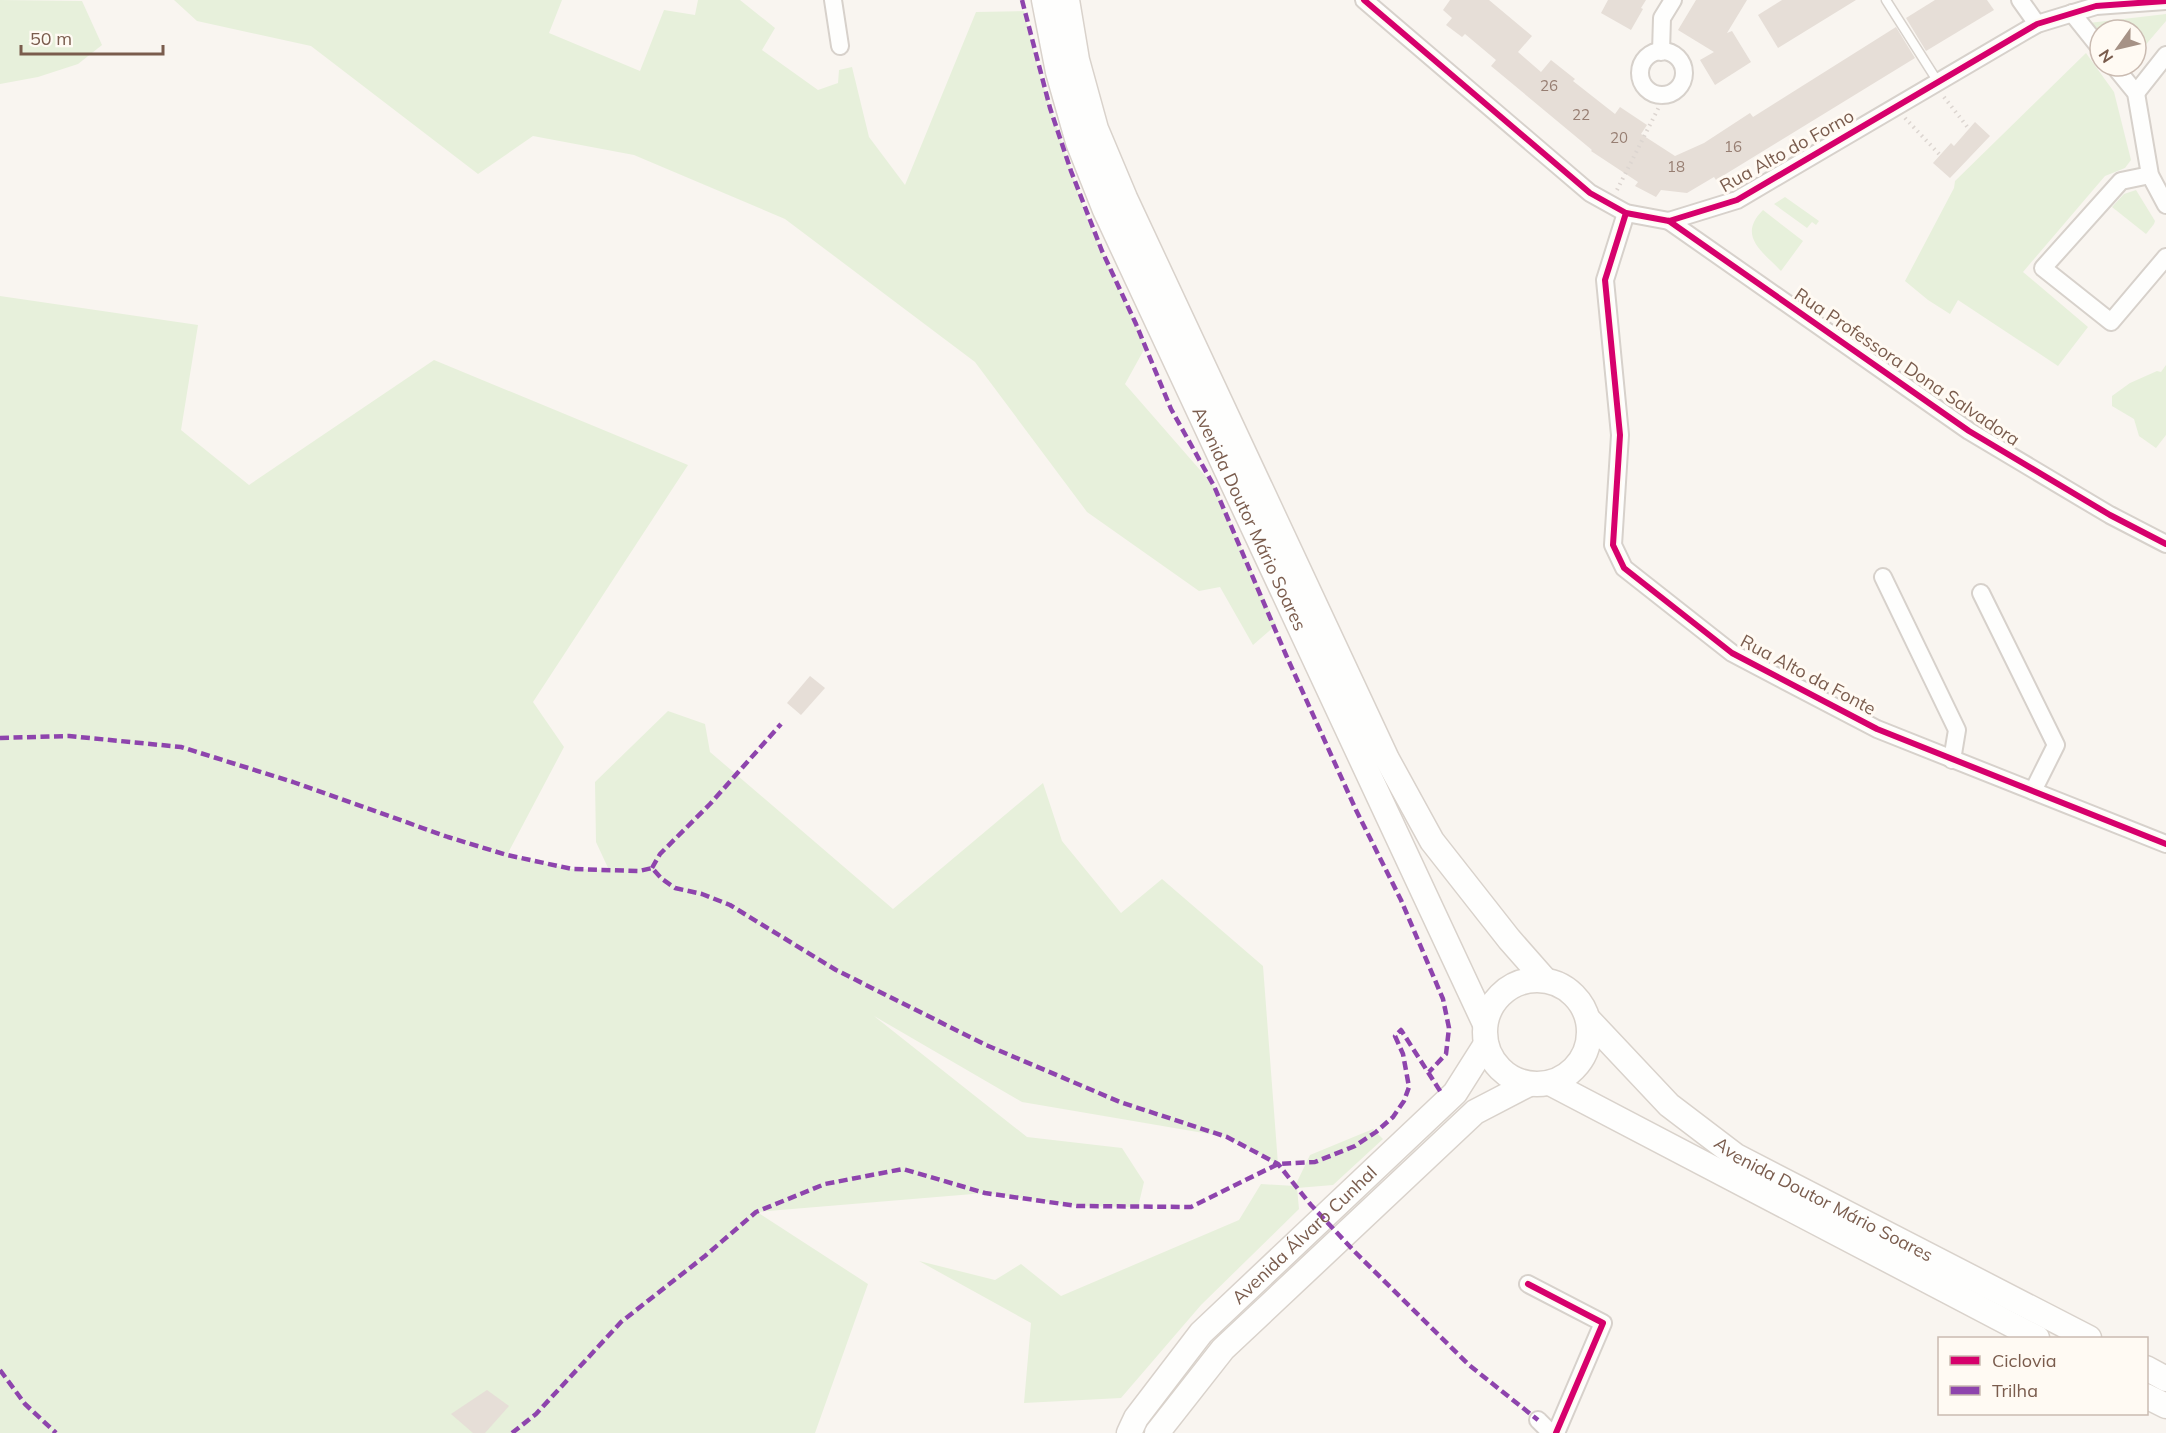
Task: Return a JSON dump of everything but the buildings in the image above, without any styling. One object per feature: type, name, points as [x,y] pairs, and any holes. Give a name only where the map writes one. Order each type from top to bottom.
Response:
[{"type":"main road","name":"Avenida Doutor Mário Soares","points":[[1044,0],[1058,72],[1078,142],[1105,210],[1486,1034]]},
{"type":"main road","name":"Avenida Doutor Mário Soares","points":[[1067,0],[1077,60],[1096,129],[1125,198],[1387,759],[1432,841],[1509,939],[1545,980]]},
{"type":"main road","points":[[1545,980],[1564,987],[1580,1001],[1588,1019],[1589,1040],[1582,1059],[1568,1074],[1540,1083],[1510,1077],[1495,1063],[1486,1034],[1492,1004],[1506,989],[1525,981],[1545,980]]},
{"type":"main road","name":"Avenida Doutor Mário Soares","points":[[1588,1019],[1669,1105],[1736,1156],[2087,1337]]},
{"type":"main road","name":"Avenida Álvaro Cunhal","points":[[1128,1433],[1136,1418],[1201,1334],[1455,1093],[1486,1034]]},
{"type":"main road","name":"Avenida Doutor Mário Soares","points":[[1540,1083],[2035,1337]]},
{"type":"main road","name":"Avenida Álvaro Cunhal","points":[[1157,1433],[1223,1349],[1466,1120],[1475,1112],[1540,1083]]},
{"type":"main road","points":[[2148,1369],[2166,1379]]},
{"type":"main road","points":[[2148,1397],[2166,1406]]},
{"type":"street","points":[[833,0],[840,46]]},
{"type":"street","name":"Rua Alto do Forno","points":[[1364,0],[1590,193],[1626,213],[1669,221],[1737,200],[2037,24],[2096,6],[2121,2],[2166,1]]},
{"type":"street","points":[[1661,52],[1662,18],[1672,0]]},
{"type":"street","points":[[2020,0],[2037,24]]},
{"type":"street","points":[[2072,13],[2088,33]]},
{"type":"street","points":[[1661,52],[1675,56],[1683,68],[1682,83],[1678,89],[1665,95],[1652,93],[1646,88],[1640,76],[1648,57],[1661,52]]},
{"type":"street","points":[[2136,93],[2166,55]]},
{"type":"street","points":[[2124,78],[2136,93],[2150,175],[2166,205]]},
{"type":"street","points":[[2150,175],[2121,181],[2043,268],[2111,322],[2166,257]]},
{"type":"street","name":"Rua Alto da Fonte","points":[[1626,213],[1605,280],[1620,435],[1613,545],[1624,568],[1732,653],[1877,729],[2166,844]]},
{"type":"street","name":"Rua Professora Dona Salvadora","points":[[1669,221],[1969,431],[2110,515],[2166,544]]},
{"type":"street","points":[[1883,578],[1957,730],[1952,760]]},
{"type":"street","points":[[1981,593],[2056,745],[2033,792]]},
{"type":"street","points":[[1528,1284],[1603,1323],[1556,1433]]},
{"type":"street","points":[[1538,1420],[1551,1433]]},
{"type":"lane","points":[[1886,0],[1936,83]]},
{"type":"path","points":[[1936,83],[1969,129]]},
{"type":"path","points":[[1610,204],[1665,95]]},
{"type":"path","points":[[1895,108],[1940,155]]},
{"type":"green space","points":[[0,0],[82,1],[102,45],[78,64],[38,77],[0,84]]},
{"type":"green space","points":[[174,0],[562,0],[549,33],[640,71],[664,10],[695,15],[698,0],[740,0],[775,28],[762,50],[818,90],[838,83],[839,70],[852,67],[869,137],[905,185],[976,12],[1024,11],[1040,76],[1086,216],[1146,346],[1125,384],[1214,486],[1276,625],[1253,645],[1220,587],[1199,591],[1087,512],[975,362],[785,219],[634,155],[533,136],[478,174],[311,46],[197,21]]},
{"type":"green space","points":[[2166,14],[2166,21],[2148,42],[2148,18],[2132,18]]},
{"type":"green space","points":[[2086,53],[2088,78],[2104,78],[2114,92],[2131,160],[2125,168],[2105,176],[2023,272],[2088,327],[2058,366],[1958,300],[1950,314],[1905,281],[1954,188],[1955,181]]},
{"type":"green space","points":[[2136,190],[2155,221],[2146,234],[2112,207],[2124,194]]},
{"type":"green space","points":[[1785,197],[1819,221],[1816,225],[1812,222],[1807,228],[1774,204]]},
{"type":"green space","points":[[1763,210],[1803,241],[1781,271],[1760,250],[1752,235],[1752,228]]},
{"type":"green space","points":[[0,296],[198,325],[181,430],[249,485],[434,360],[688,465],[533,702],[564,747],[507,855],[572,869],[609,870],[596,842],[595,782],[668,711],[705,724],[710,752],[893,909],[1043,783],[1062,841],[1121,913],[1162,879],[1263,966],[1278,1164],[1227,1137],[1022,1102],[874,1016],[1027,1137],[1122,1148],[1144,1182],[1138,1207],[1077,1206],[985,1193],[757,1212],[868,1284],[815,1433],[0,1433]]},
{"type":"green space","points":[[2166,365],[2166,435],[2156,448],[2139,436],[2134,419],[2112,406],[2112,396],[2130,383],[2157,371],[2161,372]]},
{"type":"green space","points":[[1373,1129],[1383,1139],[1333,1185],[1297,1188],[1299,1209],[1201,1305],[1121,1398],[1024,1403],[1031,1323],[919,1261],[995,1280],[1021,1264],[1061,1296],[1239,1220],[1261,1184],[1295,1186],[1310,1155]]},
{"type":"marked path","points":[[1022,0],[1050,108],[1102,251],[1136,324],[1171,409],[1214,486],[1286,655],[1356,810],[1401,900],[1443,999],[1449,1028],[1446,1054],[1429,1072]]},
{"type":"marked path","points":[[652,868],[660,854],[710,804],[781,724]]},
{"type":"marked path","points":[[0,738],[69,736],[181,747],[293,782],[448,837],[507,855],[572,869],[639,871],[652,868],[675,888],[702,894],[730,905],[836,970],[986,1045],[1120,1102],[1227,1137],[1278,1164],[1311,1205],[1355,1252],[1469,1365],[1538,1420]]},
{"type":"marked path","points":[[512,1433],[536,1414],[621,1322],[705,1256],[756,1212],[825,1184],[903,1169],[985,1193],[1077,1206],[1191,1207],[1278,1164],[1315,1162],[1355,1146],[1376,1132],[1393,1117],[1404,1101],[1409,1087],[1403,1054],[1395,1036],[1401,1030],[1442,1094]]},
{"type":"marked path","points":[[0,1370],[25,1404],[56,1433]]},
{"type":"cycle path","points":[[1364,0],[1590,193],[1626,213],[1669,221],[1737,200],[2037,24],[2096,6],[2166,1]]},
{"type":"cycle path","points":[[1626,213],[1605,280],[1620,435],[1613,545],[1624,568],[1732,653],[1877,729],[2166,844]]},
{"type":"cycle path","points":[[1669,221],[1969,431],[2110,515],[2166,544]]},
{"type":"cycle path","points":[[1528,1284],[1603,1323],[1556,1433]]}]
